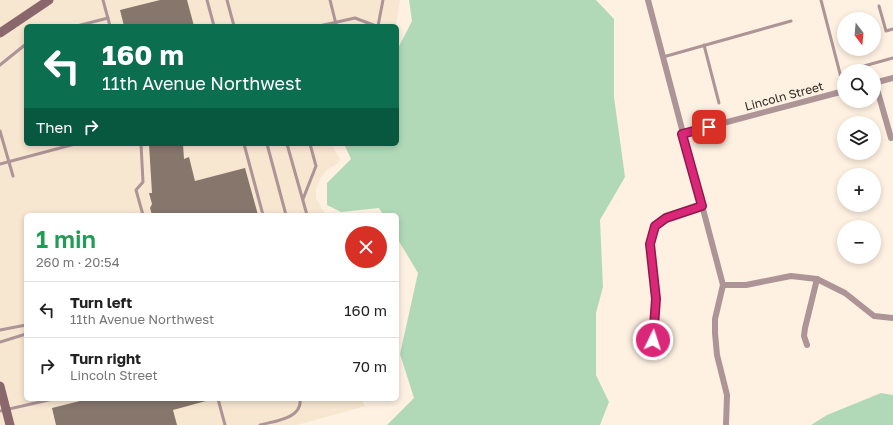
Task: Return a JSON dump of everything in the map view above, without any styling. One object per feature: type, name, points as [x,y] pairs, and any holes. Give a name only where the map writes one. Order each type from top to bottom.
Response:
[{"type":"street","points":[[0,33],[49,0]]},
{"type":"street","points":[[648,0],[682,134],[723,284],[715,319],[715,333],[717,355],[727,395],[726,425]]},
{"type":"street","points":[[881,81],[893,78]]},
{"type":"street","name":"Lincoln Street","points":[[682,134],[837,92]]},
{"type":"street","points":[[881,103],[891,138]]},
{"type":"street","points":[[657,357],[653,340],[656,299],[650,244],[655,226],[666,218],[702,206]]},
{"type":"street","points":[[723,284],[746,284],[787,276],[817,279],[845,293],[874,316],[893,318]]},
{"type":"street","points":[[807,345],[804,336],[805,328],[817,279]]},
{"type":"street","points":[[0,386],[3,410],[10,425]]},
{"type":"lane","points":[[103,0],[110,24]]},
{"type":"lane","points":[[207,0],[213,24]]},
{"type":"lane","points":[[226,0],[233,24]]},
{"type":"lane","points":[[330,0],[336,24],[355,18],[372,24]]},
{"type":"lane","points":[[377,24],[383,0]]},
{"type":"lane","points":[[821,0],[838,64]]},
{"type":"lane","points":[[879,6],[886,31],[893,29]]},
{"type":"lane","points":[[85,24],[108,18]]},
{"type":"lane","points":[[663,57],[791,21]]},
{"type":"lane","points":[[704,45],[719,103]]},
{"type":"lane","points":[[0,65],[24,46]]},
{"type":"lane","points":[[871,64],[893,58]]},
{"type":"lane","points":[[0,131],[13,176]]},
{"type":"lane","points":[[0,164],[67,146]]},
{"type":"lane","points":[[141,146],[143,182],[136,190],[142,213]]},
{"type":"lane","points":[[245,146],[262,213]]},
{"type":"lane","points":[[268,146],[285,213]]},
{"type":"lane","points":[[288,146],[306,213]]},
{"type":"lane","points":[[303,199],[316,166],[311,146]]},
{"type":"lane","points":[[0,330],[24,325]]},
{"type":"lane","points":[[0,342],[24,335]]},
{"type":"lane","points":[[3,410],[44,401]]},
{"type":"lane","points":[[219,401],[225,425]]},
{"type":"lane","points":[[260,425],[295,414],[299,409],[300,401]]},
{"type":"shaded area","points":[[0,0],[400,0],[396,24],[24,24],[24,146],[332,146],[340,159],[338,163],[326,171],[320,179],[316,189],[316,199],[325,213],[24,213],[24,401],[362,401],[365,406],[297,425],[0,425]]},
{"type":"green space","points":[[409,0],[596,0],[614,19],[614,97],[625,177],[600,220],[603,287],[596,313],[596,375],[609,402],[600,425],[387,425],[414,398],[400,354],[418,273],[399,241],[399,213],[382,213],[379,208],[341,212],[327,205],[327,183],[351,159],[345,146],[399,146],[399,46],[412,21]]},
{"type":"green space","points":[[881,393],[893,395],[893,425],[811,425],[827,415]]},
{"type":"building","points":[[160,0],[187,0],[193,24],[124,24],[120,10]]},
{"type":"building","points":[[149,146],[183,146],[184,159],[189,157],[195,181],[245,168],[257,213],[151,213],[150,208],[152,204],[149,193],[152,193]]},
{"type":"building","points":[[80,401],[206,401],[173,410],[177,425],[56,425],[52,408]]},
{"type":"route","points":[[653,340],[656,299],[650,244],[655,226],[666,218],[702,206],[682,134],[709,127]]}]
